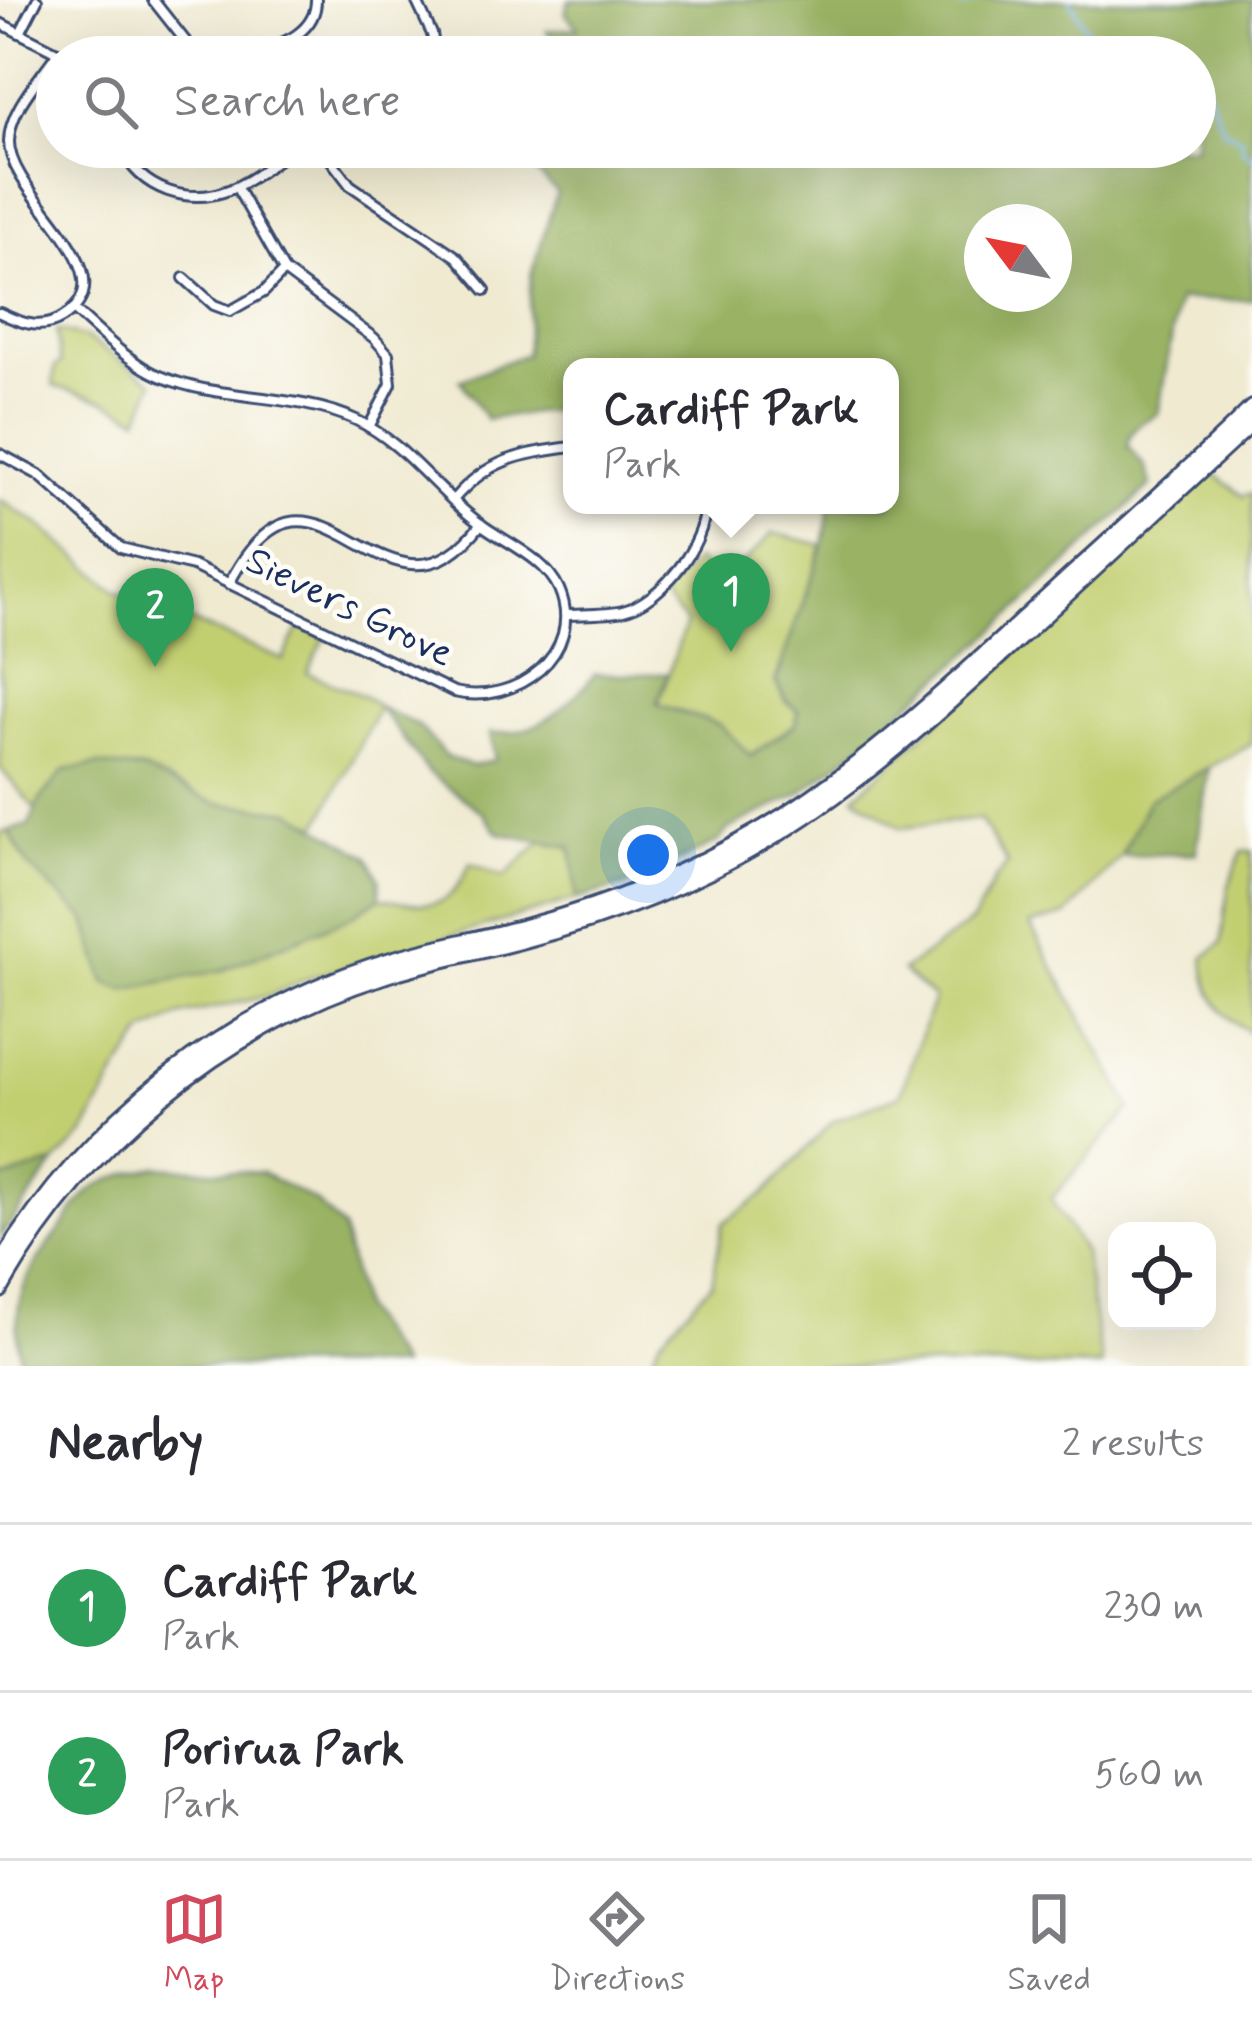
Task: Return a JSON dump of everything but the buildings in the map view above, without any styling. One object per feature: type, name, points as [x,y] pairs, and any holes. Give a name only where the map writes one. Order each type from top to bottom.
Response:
[{"type":"highway","points":[[0,1265],[50,1194],[114,1122],[202,1051],[258,1016],[334,980],[389,961],[529,926],[631,893],[727,849],[838,781],[925,709],[1252,409]]},
{"type":"highway","points":[[0,1291],[42,1225],[105,1149],[161,1098],[245,1039],[309,1005],[379,977],[568,928],[641,902],[748,851],[836,796],[926,725],[1252,423]]},
{"type":"street","points":[[20,33],[38,0]]},
{"type":"street","points":[[153,0],[181,36]]},
{"type":"street","points":[[292,36],[306,29],[316,13],[316,0]]},
{"type":"street","points":[[416,0],[432,36]]},
{"type":"street","points":[[0,23],[36,41]]},
{"type":"street","points":[[0,313],[41,326],[73,309],[84,285],[82,261],[15,168],[9,141],[18,110],[36,88]]},
{"type":"street","points":[[134,168],[153,186],[199,198],[237,188],[265,168]]},
{"type":"street","points":[[337,168],[350,185],[458,257],[485,290]]},
{"type":"street","points":[[237,188],[284,271],[374,338],[388,354],[391,384],[369,427]]},
{"type":"street","points":[[184,278],[214,305],[230,311],[264,292],[284,271]]},
{"type":"street","points":[[73,309],[136,362],[163,377],[336,413],[369,427],[481,524],[544,567],[558,586],[566,615],[618,612],[644,601],[699,541],[704,514]]},
{"type":"street","points":[[453,500],[491,465],[563,449]]},
{"type":"street","name":"Sievers Grove","points":[[0,454],[39,475],[121,548],[184,563],[467,694],[499,691],[540,671],[561,641],[566,615]]},
{"type":"street","points":[[229,584],[256,538],[284,522],[314,524],[419,566],[452,556],[481,524]]},
{"type":"green space","points":[[569,0],[1252,0],[1252,300],[1178,300],[1158,414],[1137,426],[1129,440],[1128,447],[1144,465],[1151,485],[988,637],[798,795],[631,884],[577,899],[571,847],[498,833],[482,812],[429,773],[379,707],[419,726],[446,757],[473,766],[495,760],[490,733],[522,730],[549,718],[595,674],[668,674],[657,704],[720,725],[751,756],[796,724],[799,711],[786,701],[776,682],[823,545],[828,514],[899,514],[899,358],[563,358],[563,409],[486,419],[460,380],[526,354],[531,276],[557,192],[532,168],[1216,168],[1216,36],[550,36],[547,31],[578,28],[565,13]]},
{"type":"green space","points":[[56,330],[86,338],[154,382],[139,418],[105,401],[53,386],[55,367],[61,364]]},
{"type":"green space","points":[[1213,473],[1243,496],[1252,493],[1252,744],[1150,799],[1121,856],[1067,915],[1030,925],[1131,1108],[1051,1199],[1084,1252],[1102,1366],[649,1366],[659,1340],[712,1283],[723,1223],[763,1195],[833,1121],[900,1095],[934,998],[902,971],[973,921],[1008,864],[980,819],[901,828],[855,796]]},
{"type":"green space","points":[[0,500],[37,523],[118,591],[283,660],[299,627],[325,638],[307,673],[379,707],[318,826],[291,811],[214,803],[144,770],[98,765],[65,771],[36,810],[0,768]]},
{"type":"green space","points":[[773,533],[823,545],[775,682],[785,701],[798,711],[796,724],[750,756],[720,725],[658,704],[686,623],[661,595],[696,560],[722,585]]},
{"type":"green space","points":[[98,765],[144,770],[215,803],[291,811],[368,856],[379,878],[380,898],[348,918],[223,970],[123,990],[105,982],[86,920],[28,865],[8,831],[29,825],[39,801],[65,770]]},
{"type":"green space","points":[[1209,768],[1196,853],[1121,856],[1149,799]]},
{"type":"green space","points":[[8,831],[28,865],[86,920],[105,982],[223,970],[348,918],[380,898],[435,903],[454,892],[470,863],[504,877],[541,842],[571,847],[577,899],[309,978],[268,996],[181,1015],[144,1033],[84,1134],[55,1163],[0,1180],[0,833]]},
{"type":"green space","points":[[1242,851],[1252,851],[1252,1033],[1216,1003],[1204,958],[1222,943],[1228,888]]},
{"type":"green space","points":[[55,1163],[0,1238],[0,1180]]},
{"type":"green space","points":[[156,1167],[262,1173],[316,1202],[342,1228],[361,1308],[400,1366],[21,1366],[19,1306],[38,1261],[89,1192],[116,1178]]},
{"type":"waterway","points":[[948,0],[967,6],[980,0]]},
{"type":"waterway","points":[[1070,0],[1087,30],[1084,36]]},
{"type":"waterway","points":[[1216,112],[1223,129],[1242,139],[1241,149],[1252,157]]},
{"type":"place","name":"Cardiff Park","points":[[731,652]]},
{"type":"place","name":"Porirua Park","points":[[155,667]]}]
